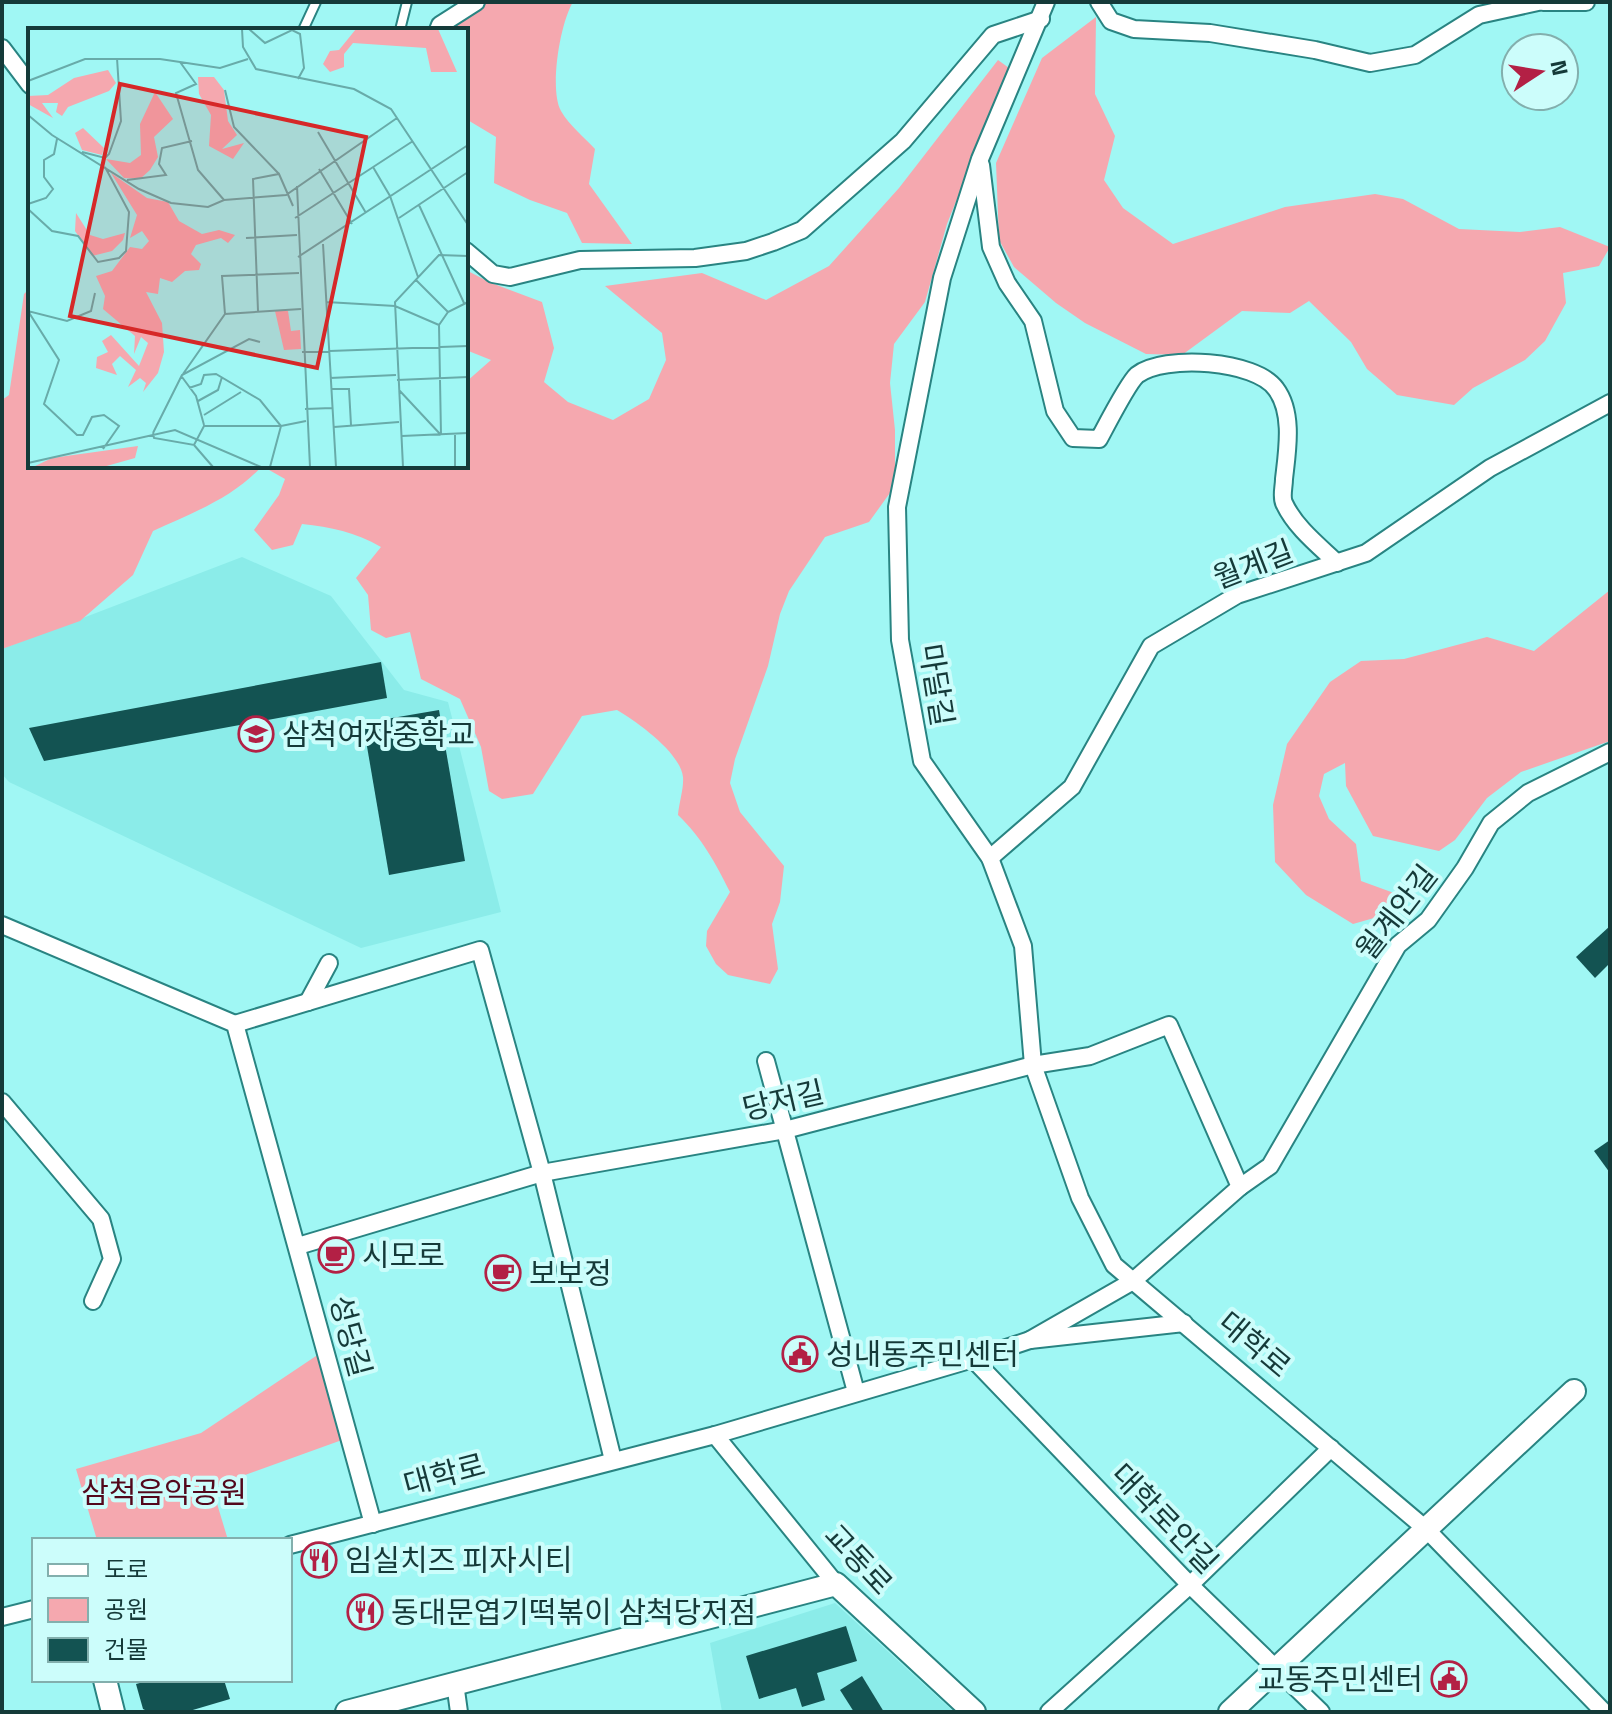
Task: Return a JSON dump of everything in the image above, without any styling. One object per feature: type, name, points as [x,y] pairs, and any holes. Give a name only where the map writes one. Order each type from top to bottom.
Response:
[{"type":"street","points":[[439,28],[476,2]]},
{"type":"street","name":"마달길","points":[[1046,2],[980,159],[942,278],[897,507],[900,640],[922,761],[990,858],[1023,946],[1033,1065],[1080,1198],[1114,1265],[1184,1323]]},
{"type":"street","points":[[1099,2],[1111,21],[1134,29],[1210,33],[1315,50],[1370,63],[1415,55],[1479,15],[1541,2],[1586,2]]},
{"type":"street","points":[[468,253],[493,274],[510,277],[580,260],[695,258],[746,251],[773,242],[802,230],[892,152],[993,35],[1041,19]]},
{"type":"street","points":[[2,48],[28,82]]},
{"type":"street","points":[[980,159],[991,247],[1007,283],[1033,321],[1055,411],[1073,438],[1099,439],[1136,376],[1162,366],[1224,363],[1249,371],[1276,387],[1286,413],[1288,446],[1282,500],[1300,528],[1337,563]]},
{"type":"street","name":"월계길","points":[[990,858],[1072,787],[1151,646],[1237,595],[1366,553],[1490,468],[1610,403]]},
{"type":"street","name":"월계안길","points":[[1133,1281],[1240,1187],[1270,1166],[1398,945],[1428,920],[1465,868],[1491,823],[1528,793],[1610,752]]},
{"type":"street","points":[[2,925],[235,1024],[480,950],[542,1173],[613,1460]]},
{"type":"street","points":[[308,1002],[329,963]]},
{"type":"street","name":"성당길","points":[[235,1024],[373,1524]]},
{"type":"street","points":[[1033,1065],[1090,1056],[1169,1025],[1240,1187]]},
{"type":"street","points":[[766,1061],[856,1392]]},
{"type":"street","name":"당저길","points":[[298,1246],[542,1173],[785,1130],[1033,1065]]},
{"type":"street","points":[[2,1102],[101,1219],[112,1259],[93,1301]]},
{"type":"street","name":"대학로","points":[[292,1544],[715,1435],[973,1359],[1030,1340],[1133,1281]]},
{"type":"street","name":"대학로","points":[[1030,1340],[1184,1323],[1426,1529],[1604,1712]]},
{"type":"street","name":"대학로안길","points":[[973,1359],[1190,1585],[1321,1712]]},
{"type":"street","points":[[1230,1712],[1574,1391]]},
{"type":"street","name":"교동로","points":[[715,1435],[836,1584],[974,1712]]},
{"type":"street","points":[[1049,1712],[1190,1585],[1331,1448]]},
{"type":"street","points":[[347,1712],[836,1584]]},
{"type":"street","points":[[2,1617],[32,1610]]},
{"type":"street","points":[[106,1682],[113,1712]]},
{"type":"street","points":[[455,1683],[459,1712]]},
{"type":"lane","points":[[304,28],[316,2]]},
{"type":"lane","points":[[400,28],[407,2]]},
{"type":"shaded area","points":[[242,557],[331,596],[404,690],[448,702],[501,912],[361,948],[9,782],[2,774],[2,649]]},
{"type":"shaded area","points":[[835,1603],[954,1712],[722,1712],[710,1643]]},
{"type":"green space","points":[[486,2],[573,2],[564,25],[558,56],[558,101],[568,121],[595,149],[589,184],[632,244],[582,243],[567,213],[494,183],[496,137],[468,120],[468,28],[450,28]]},
{"type":"green space","points":[[1096,17],[1095,94],[1115,136],[1104,180],[1123,208],[1173,244],[1285,207],[1375,194],[1403,199],[1459,229],[1520,232],[1560,227],[1610,247],[1599,266],[1563,273],[1566,303],[1545,341],[1525,360],[1473,388],[1454,405],[1397,395],[1367,369],[1351,342],[1309,301],[1290,313],[1242,311],[1182,355],[1146,354],[1085,323],[1056,303],[1014,267],[999,240],[996,163],[1042,58]]},
{"type":"green space","points":[[998,60],[1009,68],[947,224],[925,302],[894,344],[890,383],[895,430],[895,486],[869,522],[825,537],[789,591],[780,614],[768,666],[735,759],[730,783],[740,812],[784,866],[780,902],[772,924],[778,969],[770,984],[728,975],[716,964],[706,946],[707,931],[730,892],[707,851],[678,815],[683,786],[680,767],[666,748],[646,730],[617,710],[582,716],[533,794],[502,799],[489,791],[481,747],[460,699],[421,679],[410,632],[386,638],[371,630],[368,595],[356,578],[381,547],[343,531],[302,524],[293,545],[272,550],[254,530],[279,495],[285,479],[266,468],[468,468],[468,380],[491,360],[468,351],[468,271],[542,302],[554,348],[544,382],[568,402],[613,420],[649,399],[666,360],[662,333],[605,286],[702,273],[766,300],[829,266],[899,188]]},
{"type":"green space","points":[[28,290],[28,468],[260,468],[225,496],[153,531],[133,575],[80,621],[2,649],[2,400],[9,395],[24,294]]},
{"type":"green space","points":[[1610,590],[1610,741],[1521,772],[1487,798],[1455,840],[1439,851],[1373,836],[1346,786],[1345,763],[1324,774],[1319,796],[1329,819],[1356,844],[1361,881],[1405,897],[1395,912],[1353,924],[1306,895],[1275,862],[1273,805],[1287,744],[1330,682],[1361,661],[1404,659],[1487,637],[1534,651]]},
{"type":"green space","name":"삼척음악공원","points":[[319,1354],[342,1440],[212,1487],[227,1538],[96,1538],[76,1469],[201,1433]]},
{"type":"building","points":[[381,662],[387,698],[44,761],[29,728]]},
{"type":"building","points":[[439,710],[465,861],[389,875],[363,723]]},
{"type":"building","points":[[1610,926],[1610,963],[1595,978],[1576,957]]},
{"type":"building","points":[[1610,1140],[1610,1173],[1594,1151]]},
{"type":"building","points":[[846,1626],[857,1661],[817,1673],[825,1700],[802,1707],[796,1688],[759,1699],[746,1656]]},
{"type":"building","points":[[862,1676],[884,1712],[854,1712],[840,1690]]},
{"type":"building","points":[[225,1682],[230,1699],[186,1712],[149,1712],[143,1709],[136,1684]]},
{"type":"place","name":"삼척여자중학교","points":[[256,734]]},
{"type":"place","name":"시모로","points":[[336,1255]]},
{"type":"place","name":"보보정","points":[[503,1273]]},
{"type":"place","name":"성내동주민센터","points":[[800,1354]]},
{"type":"place","name":"임실치즈 피자시티","points":[[319,1560]]},
{"type":"place","name":"동대문엽기떡볶이 삼척당저점","points":[[365,1612]]},
{"type":"place","name":"교동주민센터","points":[[1449,1679]]}]
